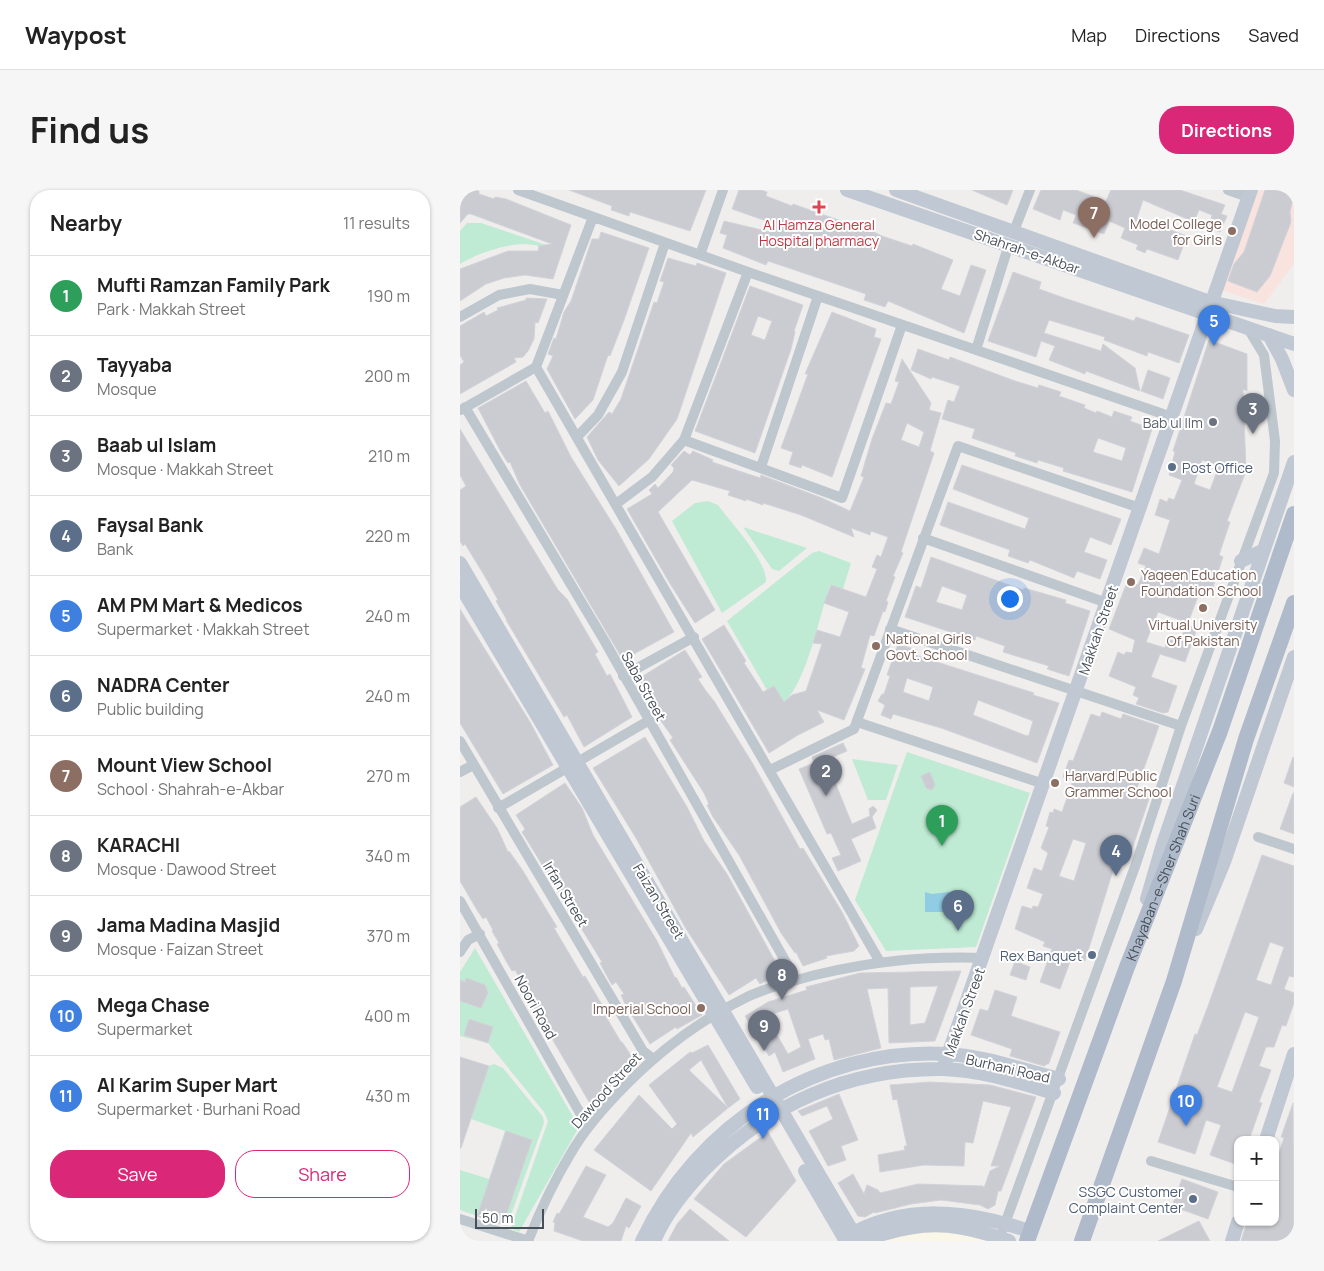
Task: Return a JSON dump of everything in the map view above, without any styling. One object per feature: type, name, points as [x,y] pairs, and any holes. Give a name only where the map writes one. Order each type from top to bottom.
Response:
[{"type":"main road","name":"Khayaban-e-Sher Shah Suri","points":[[1028,1236],[1128,967],[1220,731],[1294,514]]},
{"type":"main road","points":[[1082,1241],[1174,981],[1246,740],[1294,603]]},
{"type":"street","points":[[518,190],[748,272],[1172,417]]},
{"type":"street","points":[[700,255],[723,190]]},
{"type":"street","name":"Shahrah-e-Akbar","points":[[847,190],[1012,238]]},
{"type":"street","name":"Shahrah-e-Akbar","points":[[896,190],[1012,238],[1209,308]]},
{"type":"street","points":[[976,350],[1012,238],[1030,190]]},
{"type":"street","points":[[1228,190],[1249,194]]},
{"type":"street","name":"Makkah Street","points":[[943,1069],[984,958],[1249,194]]},
{"type":"street","points":[[463,409],[536,367],[593,217]]},
{"type":"street","points":[[577,437],[598,415],[622,372],[666,243]]},
{"type":"street","points":[[616,504],[652,478],[684,440],[748,272]]},
{"type":"street","points":[[460,317],[499,295],[530,289],[563,295]]},
{"type":"street","points":[[761,467],[818,296]]},
{"type":"street","points":[[1209,308],[1294,317]]},
{"type":"street","points":[[1209,308],[1247,327],[1294,344]]},
{"type":"street","points":[[1275,316],[1294,308]]},
{"type":"street","points":[[684,440],[842,498],[902,325]]},
{"type":"street","points":[[850,1239],[915,1225],[946,1224],[1002,1240],[1006,1223],[1137,861],[1181,726],[1274,473],[1275,442],[1264,355],[1247,327]]},
{"type":"street","points":[[1268,335],[1282,359],[1294,390]]},
{"type":"street","points":[[536,367],[694,637],[880,962]]},
{"type":"street","name":"Saba Street","points":[[463,409],[623,676],[796,980]]},
{"type":"street","points":[[770,770],[854,729],[958,446],[1140,508]]},
{"type":"street","points":[[1128,967],[1163,844],[1294,462]]},
{"type":"street","points":[[924,538],[1107,604]]},
{"type":"street","points":[[1242,561],[1264,550]]},
{"type":"street","name":"Faizan Street","points":[[460,563],[573,764],[850,1239]]},
{"type":"street","name":"Faizan Street","points":[[460,585],[573,764]]},
{"type":"street","points":[[890,629],[1181,726]]},
{"type":"street","points":[[623,676],[694,637]]},
{"type":"street","points":[[1174,981],[1224,862],[1294,657]]},
{"type":"street","points":[[498,808],[648,721]]},
{"type":"street","points":[[857,722],[1044,784]]},
{"type":"street","name":"Irfan Street","points":[[460,741],[643,1051],[652,1058]]},
{"type":"street","points":[[460,772],[473,765]]},
{"type":"street","points":[[1258,837],[1294,849]]},
{"type":"street","name":"Noori Road","points":[[460,901],[580,1113],[592,1122]]},
{"type":"street","points":[[460,952],[468,940],[480,934]]},
{"type":"street","name":"Dawood Street","points":[[528,1241],[547,1196],[571,1152],[592,1122],[652,1058],[693,1028],[748,996],[796,980],[880,962],[934,956],[984,958]]},
{"type":"street","name":"Burhani Road","points":[[642,1241],[658,1208],[688,1166],[724,1131],[769,1099],[808,1080],[860,1062],[890,1057],[949,1054],[1059,1080]]},
{"type":"street","points":[[1267,1136],[1294,1054]]},
{"type":"street","name":"Burhani Road","points":[[654,1241],[688,1187],[727,1146],[776,1111],[805,1096],[860,1078],[887,1073],[943,1069],[1000,1076],[1054,1093]]},
{"type":"street","points":[[1151,1162],[1234,1186]]},
{"type":"street","points":[[850,1239],[902,1216],[929,1212],[955,1212],[1006,1223],[1028,1236]]},
{"type":"street","points":[[460,1220],[528,1241]]},
{"type":"street","points":[[1232,1241],[1237,1226]]},
{"type":"shaded area","points":[[1259,190],[1294,190],[1294,264],[1264,304],[1221,290]]},
{"type":"shaded area","points":[[936,1225],[1002,1241],[872,1241]]},
{"type":"green space","points":[[467,223],[481,223],[558,249],[527,244],[507,246],[474,256],[460,264],[460,231]]},
{"type":"green space","points":[[708,501],[718,505],[755,553],[765,573],[766,582],[722,613],[672,521],[695,503]]},
{"type":"green space","points":[[743,527],[807,548],[779,571],[772,569]]},
{"type":"green space","points":[[819,551],[851,563],[843,589],[830,585],[806,665],[792,693],[784,702],[767,690],[727,621],[812,553]]},
{"type":"green space","points":[[907,752],[1030,793],[976,947],[886,951],[855,900]]},
{"type":"green space","points":[[852,759],[898,765],[886,800],[868,800]]},
{"type":"green space","points":[[475,948],[579,1127],[519,1232],[511,1228],[548,1121],[544,1112],[488,1043],[460,1036],[460,972]]},
{"type":"green space","points":[[494,1064],[503,1068],[543,1117],[544,1123],[507,1226],[460,1210],[460,1170],[489,1179],[505,1131],[471,1119],[489,1066]]},
{"type":"water","points":[[925,892],[932,894],[949,892],[949,912],[925,912]]},
{"type":"building","points":[[460,190],[475,190],[479,191],[479,194],[494,199],[495,197],[506,199],[571,225],[553,279],[525,275],[504,278],[486,284],[460,301],[460,269],[508,251],[538,251],[539,246],[552,244],[471,214],[468,214],[460,223]]},
{"type":"building","points":[[569,190],[706,190],[690,231],[630,212],[629,216],[611,210],[612,206]]},
{"type":"building","points":[[739,190],[761,190],[767,192],[766,196],[792,206],[793,204],[864,229],[864,227],[882,236],[912,246],[913,244],[953,260],[941,289],[960,296],[971,265],[986,270],[964,333],[888,301],[885,307],[864,300],[866,294],[768,261],[766,265],[723,248],[727,235],[720,233],[724,221],[770,232],[772,223],[732,209]]},
{"type":"building","points":[[972,190],[1013,190],[1007,205]]},
{"type":"building","points":[[1041,190],[1076,190],[1106,201],[1111,190],[1180,190],[1225,205],[1221,214],[1227,216],[1220,232],[1209,227],[1212,215],[1199,210],[1194,222],[1143,200],[1137,218],[1187,236],[1178,260],[1147,249],[1145,253],[1136,249],[1138,245],[1121,238],[1125,228],[1109,221],[1104,234],[1073,223],[1076,215],[1063,210],[1060,220],[1033,209]]},
{"type":"building","points":[[1265,190],[1294,190],[1294,194],[1290,212],[1291,222],[1270,276],[1257,292],[1228,281],[1234,264],[1244,252]]},
{"type":"building","points":[[601,232],[649,248],[593,400],[575,419],[547,369],[553,356],[548,354],[554,338],[556,339],[564,312],[571,301],[592,239],[599,239]]},
{"type":"building","points":[[668,258],[696,266],[697,263],[726,273],[677,419],[649,459],[619,486],[598,460],[587,437],[609,412],[612,414],[621,399],[654,302],[657,303],[664,282],[660,281]]},
{"type":"building","points":[[1013,272],[1041,282],[1039,289],[1134,321],[1136,317],[1189,335],[1179,363],[1148,352],[1147,356],[1104,340],[1105,337],[1049,320],[1044,333],[1101,351],[1103,344],[1135,368],[1140,391],[1086,371],[1085,374],[1049,360],[1055,346],[1041,341],[1036,357],[988,341]]},
{"type":"building","points":[[750,286],[803,305],[794,331],[791,349],[755,453],[695,431]],"holes":[[[758,316],[772,321],[765,340],[751,335]]]},
{"type":"building","points":[[526,298],[547,299],[538,323],[535,322],[534,339],[528,351],[523,357],[514,358],[516,362],[460,394],[460,365],[464,362],[460,355],[460,326],[484,312],[486,316],[498,310],[497,308],[526,300]]},
{"type":"building","points":[[832,312],[876,329],[874,337],[881,339],[832,477],[802,465],[801,468],[789,464],[793,452],[781,448],[808,374],[805,374]]},
{"type":"building","points":[[1209,340],[1247,354],[1247,391],[1243,389],[1246,471],[1227,521],[1230,522],[1219,555],[1223,557],[1212,590],[1202,586],[1188,623],[1158,612],[1146,642],[1165,648],[1168,639],[1179,642],[1187,624],[1197,629],[1185,662],[1160,654],[1151,677],[1177,686],[1168,712],[1163,713],[1136,704],[1139,698],[1133,695],[1136,687],[1109,676],[1118,652],[1124,655],[1126,652],[1132,653],[1135,640],[1109,629],[1126,585],[1133,588],[1135,584],[1138,585],[1146,566],[1138,563],[1144,548],[1159,554],[1170,520],[1155,515],[1160,499],[1167,502],[1169,498],[1174,500],[1182,480],[1169,475],[1175,452],[1173,451]],"holes":[[[1202,460],[1219,466],[1210,490],[1194,484]]]},
{"type":"building","points":[[918,349],[949,360],[950,357],[1038,388],[1039,385],[1061,392],[1059,396],[1085,405],[1084,408],[1096,413],[1097,411],[1112,417],[1114,411],[1132,417],[1130,421],[1152,429],[1132,492],[1063,471],[1064,468],[1038,460],[1037,463],[1015,456],[1016,453],[972,438],[975,429],[942,419],[948,400],[954,402],[960,386],[932,377],[931,379],[911,370]],"holes":[[[1098,438],[1126,448],[1122,461],[1093,452]]]},
{"type":"building","points":[[902,359],[931,403],[929,410],[941,413],[930,451],[934,453],[901,552],[903,553],[893,576],[895,577],[886,601],[888,602],[885,612],[883,611],[874,636],[870,635],[861,668],[865,669],[844,720],[817,710],[824,722],[769,753],[702,639],[724,625],[746,661],[744,663],[763,692],[774,686],[784,702],[792,695],[806,691],[822,644],[813,643],[817,630],[840,637],[849,612],[824,603],[831,585],[866,597],[877,569],[872,567],[877,555],[881,557],[888,537],[871,531],[870,535],[851,528],[854,537],[801,515],[763,503],[763,505],[746,499],[746,501],[728,495],[730,491],[692,480],[658,512],[715,610],[695,623],[627,509],[652,494],[649,490],[655,484],[658,488],[673,472],[674,468],[671,465],[684,451],[690,455],[693,451],[713,460],[712,462],[760,478],[761,475],[822,498],[850,511],[864,477],[861,476],[872,439],[886,403],[891,404],[899,382],[895,381]],"holes":[[[907,423],[924,432],[919,447],[901,440]]]},
{"type":"building","points":[[1148,370],[1170,378],[1163,399],[1141,391]]},
{"type":"building","points":[[526,381],[545,413],[548,411],[571,457],[616,529],[674,632],[623,660],[520,485],[510,462],[508,463],[501,452],[478,408]]},
{"type":"building","points":[[460,429],[558,590],[567,599],[598,652],[595,654],[607,676],[610,674],[632,717],[584,747],[567,715],[564,717],[506,620],[496,601],[498,600],[484,575],[465,544],[463,546],[460,541],[460,490],[466,486],[460,475]]},
{"type":"building","points":[[962,465],[1121,519],[1111,545],[1090,537],[1084,552],[1107,560],[1100,579],[1077,571],[1074,578],[1030,560],[1028,563],[1008,556],[1010,550],[940,525],[948,502],[1025,529],[1029,518],[953,489]]},
{"type":"building","points":[[931,557],[1023,590],[1024,588],[1066,600],[1065,603],[1090,611],[1069,676],[1047,669],[1049,666],[1003,652],[1005,646],[976,636],[975,640],[905,617],[916,586],[921,588]],"holes":[[[942,586],[967,595],[962,610],[936,602]]]},
{"type":"building","points":[[460,609],[530,722],[553,765],[503,794],[460,723]]},
{"type":"building","points":[[898,644],[917,650],[915,655],[1034,693],[1033,695],[1059,703],[1037,763],[941,728],[893,714],[891,719],[881,715],[885,705],[878,701],[882,694],[884,694],[890,676],[887,675]],"holes":[[[907,678],[933,687],[929,701],[903,692]],[[978,700],[1033,721],[1029,735],[1027,736],[973,715]]]},
{"type":"building","points":[[685,650],[702,677],[698,679],[753,764],[800,849],[803,848],[842,912],[859,946],[854,951],[826,956],[827,958],[803,966],[796,952],[781,933],[739,855],[713,817],[704,793],[670,740],[673,738],[644,697],[647,695],[638,679]]},
{"type":"building","points":[[1102,712],[1121,719],[1123,714],[1159,726],[1137,788],[1151,793],[1129,858],[1118,854],[1085,961],[1072,956],[1060,989],[1040,982],[1052,949],[1043,946],[1045,942],[1015,929],[1022,906],[1032,909],[1033,906],[1038,907],[1043,894],[1027,888],[1034,868],[1042,871],[1048,853],[1041,848],[1049,827],[1046,826],[1050,812],[1053,813],[1054,809],[1062,812],[1073,780],[1063,777],[1069,760],[1073,761],[1091,714],[1100,717]],"holes":[[[1073,839],[1086,843],[1074,881],[1059,876]]]},
{"type":"building","points":[[645,737],[687,807],[704,841],[727,874],[781,972],[760,984],[756,978],[729,995],[685,927],[636,838],[593,768]]},
{"type":"building","points":[[843,743],[847,751],[826,760],[852,824],[870,816],[869,809],[873,806],[877,810],[872,817],[876,828],[851,839],[861,861],[838,871],[832,858],[841,855],[831,833],[827,834],[799,769],[814,763],[812,757]]},
{"type":"building","points":[[1294,758],[1294,787],[1284,783]]},
{"type":"building","points":[[930,772],[935,785],[932,790],[926,788],[921,776]]},
{"type":"building","points":[[565,783],[582,808],[593,835],[657,941],[675,978],[682,988],[684,987],[702,1015],[677,1029],[676,1027],[650,1044],[626,1006],[621,995],[624,994],[616,982],[612,985],[600,963],[602,962],[522,832],[525,829],[516,815]]},
{"type":"building","points":[[1294,793],[1294,834],[1280,829]]},
{"type":"building","points":[[476,797],[497,828],[508,852],[523,871],[557,927],[554,928],[604,1008],[602,1010],[621,1042],[637,1064],[614,1083],[592,1107],[520,984],[522,982],[515,970],[512,971],[506,961],[486,917],[483,919],[460,881],[460,807]]},
{"type":"building","points":[[1262,855],[1294,866],[1294,977],[1289,976],[1284,989],[1294,993],[1294,1003],[1286,1026],[1282,1025],[1274,1047],[1266,1047],[1259,1066],[1271,1070],[1259,1102],[1262,1103],[1250,1136],[1234,1136],[1234,1164],[1210,1155],[1221,1125],[1206,1120],[1195,1154],[1158,1142],[1195,1034],[1197,1035]],"holes":[[[1270,942],[1284,947],[1271,985],[1256,980]],[[1245,1012],[1259,1017],[1232,1092],[1217,1087]]]},
{"type":"building","points":[[1015,961],[1030,967],[1026,980],[1010,975]]},
{"type":"building","points":[[961,971],[935,1041],[889,1043],[888,988],[867,989],[881,1048],[834,1060],[829,1039],[825,1040],[823,1034],[808,1039],[815,1059],[783,1072],[775,1052],[769,1056],[745,1016],[768,1002],[807,990],[806,987],[860,973]],"holes":[[[938,986],[925,1023],[910,1025],[910,987]],[[788,1009],[801,1047],[788,1054],[766,1016]]]},
{"type":"building","points":[[466,978],[485,985],[488,993],[481,1008],[460,1001],[460,980],[465,982]]},
{"type":"building","points":[[995,990],[1017,997],[1011,1016],[1060,1032],[1049,1063],[1044,1066],[1010,1056],[1012,1049],[971,1035],[980,1009],[988,1011]]},
{"type":"building","points":[[469,1019],[493,1027],[488,1043],[464,1035]]},
{"type":"building","points":[[708,1045],[740,1099],[693,1137],[691,1133],[651,1191],[594,1150],[639,1095],[672,1129],[677,1124],[649,1085],[690,1052],[692,1053]],"holes":[[[701,1060],[728,1108],[689,1070]]]},
{"type":"building","points":[[460,1057],[489,1066],[461,1148],[460,1148]]},
{"type":"building","points":[[929,1082],[990,1085],[1036,1097],[1001,1191],[998,1191],[995,1205],[988,1209],[980,1205],[941,1200],[874,1212],[865,1217],[858,1216],[838,1183],[853,1174],[864,1194],[867,1185],[878,1190],[880,1193],[918,1184],[983,1186],[984,1188],[990,1171],[1000,1166],[991,1166],[1011,1107],[983,1101],[973,1143],[965,1142],[964,1166],[924,1165],[880,1172],[878,1155],[905,1150],[904,1146],[907,1146],[897,1099],[893,1100],[890,1085]]},
{"type":"building","points":[[839,1094],[858,1140],[841,1146],[846,1160],[828,1166],[809,1131],[833,1119],[827,1106],[802,1116],[798,1111]]},
{"type":"building","points":[[1293,1103],[1294,1241],[1241,1241],[1246,1226],[1279,1226],[1279,1153],[1284,1138],[1281,1137]]},
{"type":"building","points":[[506,1131],[532,1140],[503,1225],[477,1216]]},
{"type":"building","points":[[768,1132],[796,1181],[746,1237],[694,1199],[724,1164]]},
{"type":"building","points":[[586,1166],[606,1175],[583,1217],[608,1227],[613,1223],[626,1198],[641,1206],[629,1228],[626,1226],[621,1241],[583,1241],[554,1231],[555,1223],[553,1222],[557,1213],[559,1214]]},
{"type":"building","points":[[1182,1179],[1218,1192],[1208,1219],[1172,1206]]},
{"type":"building","points":[[690,1209],[729,1241],[668,1241],[677,1224]]},
{"type":"building","points":[[1199,1221],[1210,1241],[1158,1241]]},
{"type":"place","name":"Al Hamza General Hospital pharmacy","points":[[819,207]]},
{"type":"place","name":"Model College for Girls","points":[[1232,231]]},
{"type":"place","name":"Mount View School","points":[[1094,238]]},
{"type":"place","name":"AM PM Mart & Medicos","points":[[1214,346]]},
{"type":"place","name":"Bab ul Ilm","points":[[1213,422]]},
{"type":"place","name":"Baab ul Islam","points":[[1253,434]]},
{"type":"place","name":"Post Office","points":[[1172,467]]},
{"type":"place","name":"Yaqeen Education Foundation School","points":[[1131,582]]},
{"type":"place","name":"Virtual University Of Pakistan","points":[[1203,608]]},
{"type":"place","name":"National Girls Govt. School","points":[[876,646]]},
{"type":"place","name":"Harvard Public Grammer School","points":[[1055,783]]},
{"type":"place","name":"Tayyaba","points":[[826,796]]},
{"type":"place","name":"Mufti Ramzan Family Park","points":[[942,846]]},
{"type":"place","name":"Faysal Bank","points":[[1116,876]]},
{"type":"place","name":"NADRA Center","points":[[958,931]]},
{"type":"place","name":"Rex Banquet","points":[[1092,955]]},
{"type":"place","name":"KARACHI","points":[[782,1000]]},
{"type":"place","name":"Imperial School","points":[[701,1008]]},
{"type":"place","name":"Jama Madina Masjid","points":[[764,1051]]},
{"type":"place","name":"Mega Chase","points":[[1186,1126]]},
{"type":"place","name":"Al Karim Super Mart","points":[[763,1139]]},
{"type":"place","name":"SSGC Customer Complaint Center","points":[[1193,1199]]}]
